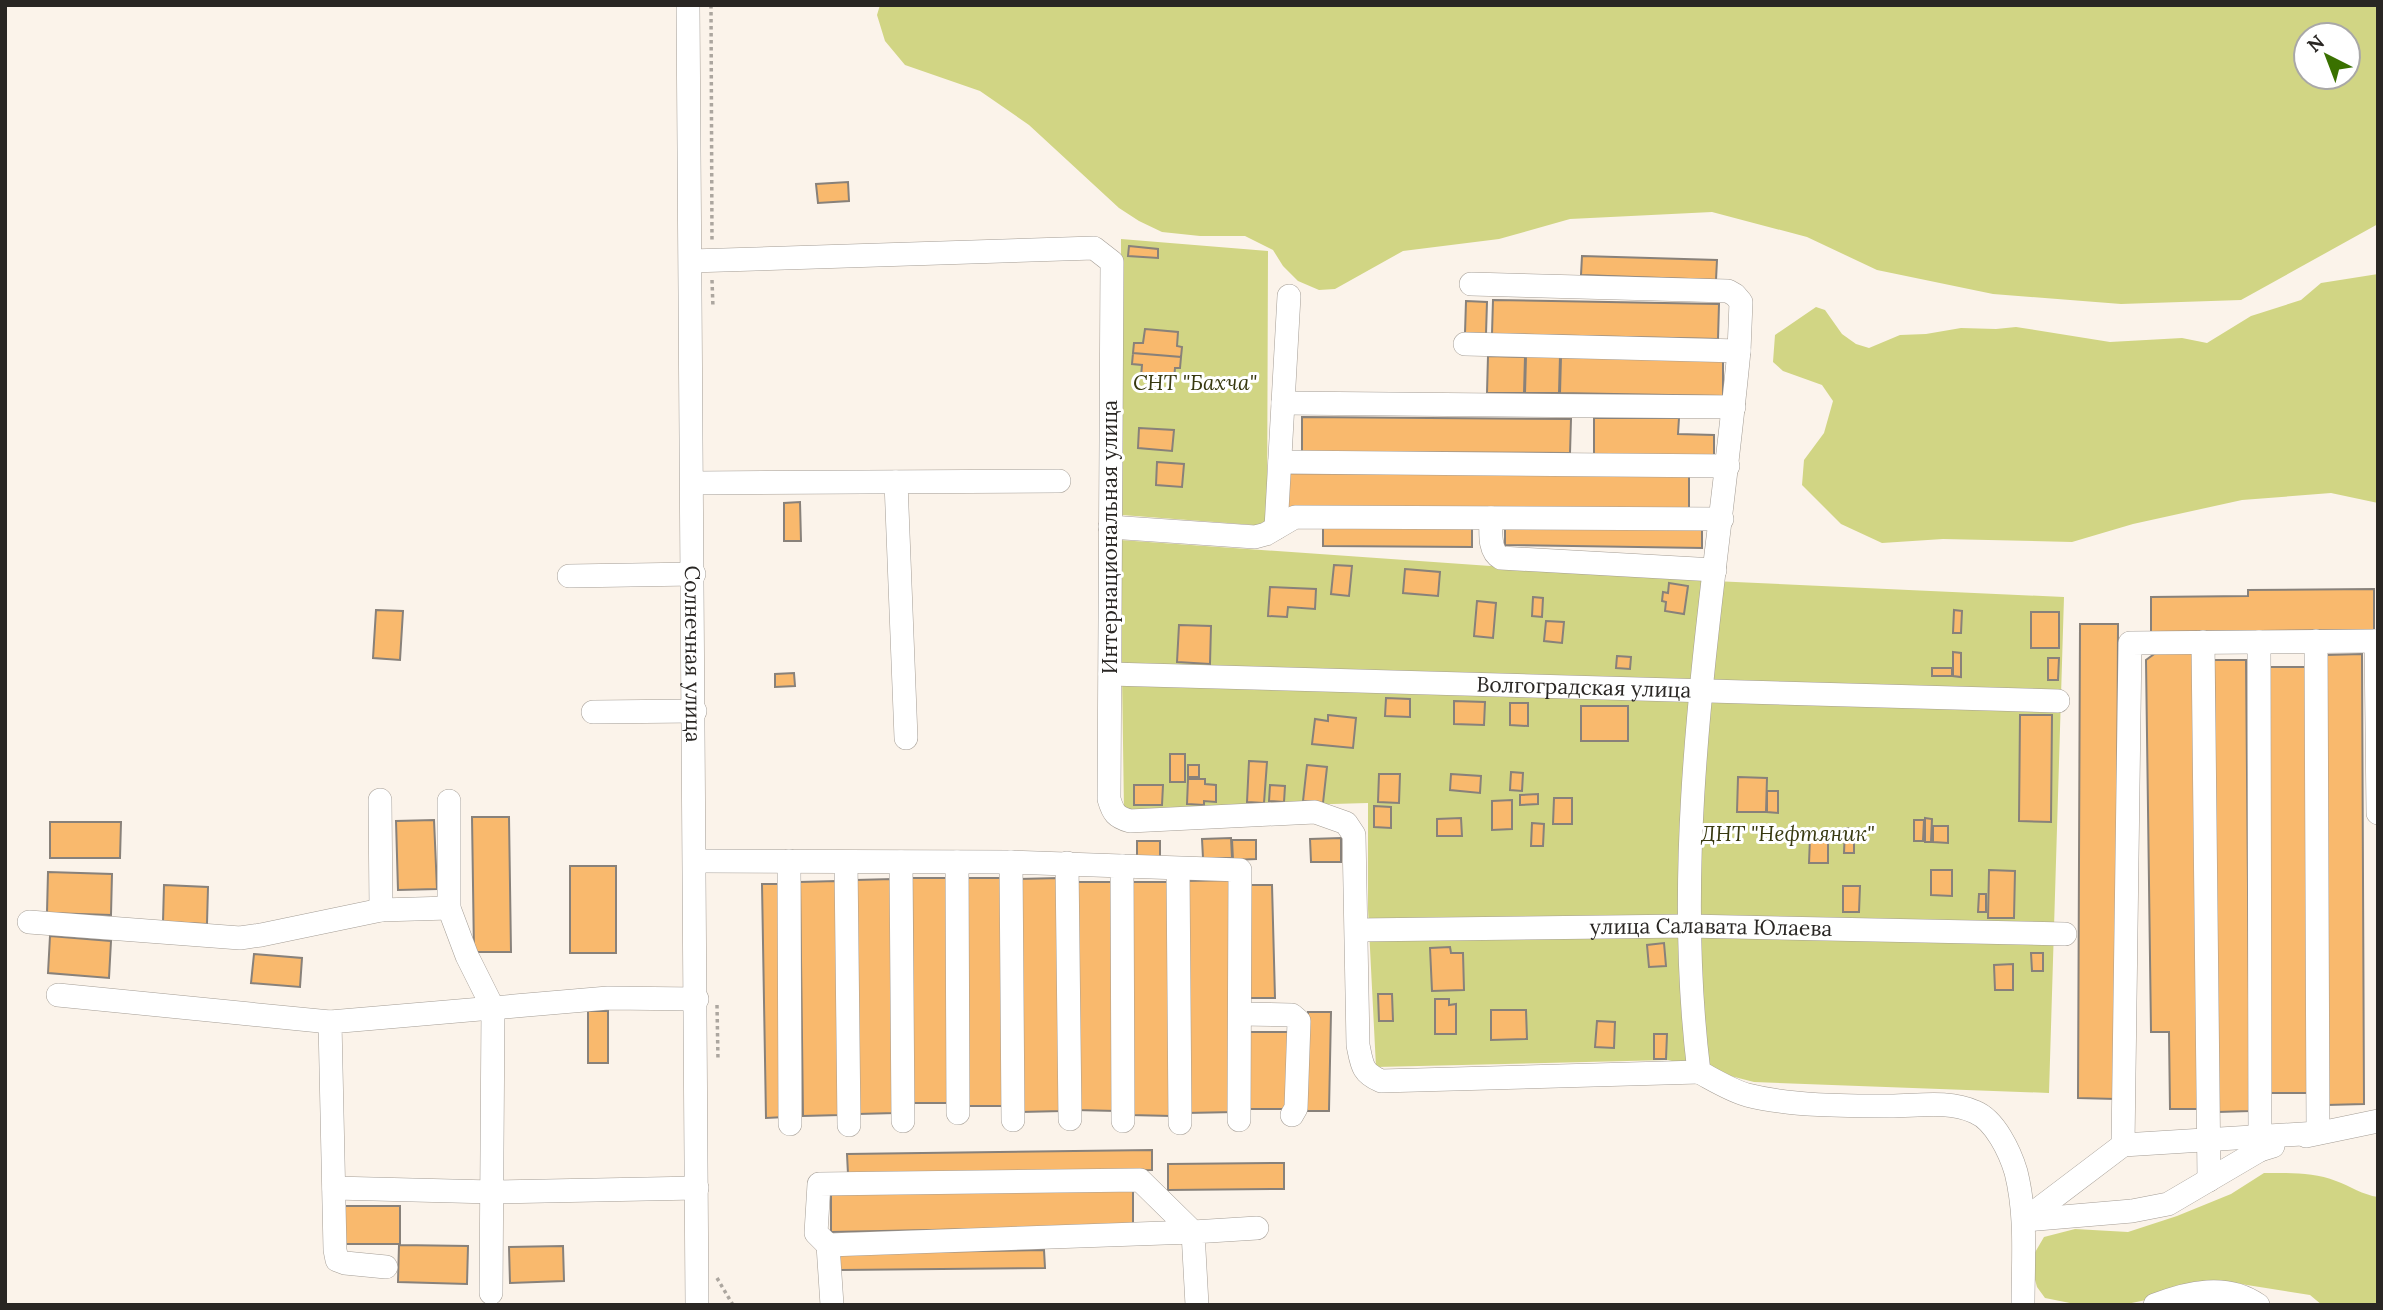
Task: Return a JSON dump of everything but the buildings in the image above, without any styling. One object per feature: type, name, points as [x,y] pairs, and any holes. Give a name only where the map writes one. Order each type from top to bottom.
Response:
[{"type":"street","name":"Солнечная улица","points":[[688,5],[697,999],[697,1305]]},
{"type":"street","name":"Интернациональная улица","points":[[691,261],[1094,248],[1112,262],[1112,811],[1119,818],[1130,821],[1315,812],[1346,823],[1354,835],[1357,930]]},
{"type":"street","points":[[1471,284],[1728,291],[1741,302],[1740,351],[1702,689],[1692,817],[1688,926],[1699,1072]]},
{"type":"street","points":[[1276,528],[1289,296]]},
{"type":"street","points":[[1465,344],[1740,351]]},
{"type":"street","points":[[1283,403],[1734,407]]},
{"type":"street","points":[[1280,462],[1728,466]]},
{"type":"street","points":[[693,483],[1059,481]]},
{"type":"street","points":[[896,482],[906,738]]},
{"type":"street","points":[[1110,527],[1255,537],[1295,517],[1722,519]]},
{"type":"street","points":[[1491,518],[1492,550],[1501,558],[1715,570]]},
{"type":"street","points":[[569,576],[694,574]]},
{"type":"street","points":[[2316,641],[2318,1133]]},
{"type":"street","points":[[2123,1145],[2130,643],[2377,641],[2378,813]]},
{"type":"street","points":[[2203,642],[2209,1180]]},
{"type":"street","points":[[2259,642],[2260,1143]]},
{"type":"street","name":"Волгоградская улица","points":[[1110,674],[2058,701]]},
{"type":"street","points":[[593,712],[695,711]]},
{"type":"street","points":[[380,800],[381,910]]},
{"type":"street","points":[[449,800],[449,908],[467,956],[493,1008],[491,1293]]},
{"type":"street","points":[[696,861],[1012,862],[1240,870],[1239,1119]]},
{"type":"street","points":[[789,861],[790,1124]]},
{"type":"street","points":[[846,862],[849,1125]]},
{"type":"street","points":[[901,862],[903,1121]]},
{"type":"street","points":[[957,862],[958,1113]]},
{"type":"street","points":[[1012,862],[1013,1120]]},
{"type":"street","points":[[1067,863],[1070,1119]]},
{"type":"street","points":[[1122,866],[1123,1121]]},
{"type":"street","points":[[1178,869],[1180,1124]]},
{"type":"street","points":[[29,922],[240,938],[381,910],[449,908]]},
{"type":"street","name":"улица Салавата Юлаева","points":[[1357,930],[1688,926],[2065,934]]},
{"type":"street","points":[[1357,930],[1358,1045],[1362,1064],[1369,1076],[1381,1081],[1699,1072],[1746,1094],[1776,1099],[1837,1105],[1940,1104],[1976,1112],[1988,1121],[2002,1141],[2015,1169],[2024,1220],[2023,1305]]},
{"type":"street","points":[[58,995],[330,1023],[608,998],[697,999]]},
{"type":"street","points":[[1241,1014],[1292,1015],[1298,1021],[1296,1108],[1292,1115]]},
{"type":"street","points":[[330,1023],[337,1259],[345,1263],[386,1267]]},
{"type":"street","points":[[2024,1220],[2123,1145],[2208,1140],[2260,1143],[2378,1121]]},
{"type":"street","points":[[2024,1220],[2132,1211],[2168,1204],[2209,1180],[2260,1143]]},
{"type":"street","points":[[832,1305],[828,1245],[816,1233],[819,1184],[1140,1180],[1193,1233],[1197,1305]]},
{"type":"street","points":[[334,1188],[492,1192],[697,1188]]},
{"type":"street","points":[[828,1245],[1193,1233],[1257,1228]]},
{"type":"street","points":[[2155,1305],[2207,1291],[2234,1294],[2258,1305]]},
{"type":"green space","points":[[880,5],[2378,5],[2378,224],[2241,300],[2121,304],[1993,294],[1877,270],[1807,237],[1712,212],[1570,219],[1499,239],[1403,251],[1335,289],[1319,290],[1298,281],[1283,266],[1273,250],[1245,236],[1200,236],[1162,232],[1139,221],[1119,208],[1029,125],[980,91],[905,65],[885,41],[877,15]]},
{"type":"green space","name":"СНТ \"Бахча\"","points":[[1121,239],[1268,251],[1267,526],[1122,515]]},
{"type":"green space","points":[[2378,274],[2378,503],[2331,493],[2242,500],[2133,524],[2072,542],[1943,539],[1882,543],[1841,524],[1802,485],[1804,460],[1824,433],[1833,401],[1822,385],[1783,371],[1773,362],[1775,335],[1816,307],[1825,310],[1842,334],[1856,344],[1869,348],[1900,335],[1961,328],[2016,327],[2110,342],[2182,338],[2207,343],[2251,316],[2301,300],[2321,283]]},
{"type":"green space","name":"ДНТ \"Нефтяник\"","points":[[1120,540],[1691,580],[2064,597],[2049,1093],[1754,1082],[1668,1060],[1376,1067],[1368,909],[1368,803],[1124,810]]},
{"type":"green space","points":[[2264,1173],[2319,1176],[2378,1197],[2378,1305],[2322,1305],[2310,1295],[2228,1282],[2175,1286],[2146,1300],[2122,1305],[2080,1305],[2045,1298],[2037,1287],[2030,1261],[2044,1237],[2075,1229],[2128,1232],[2231,1194]]}]
